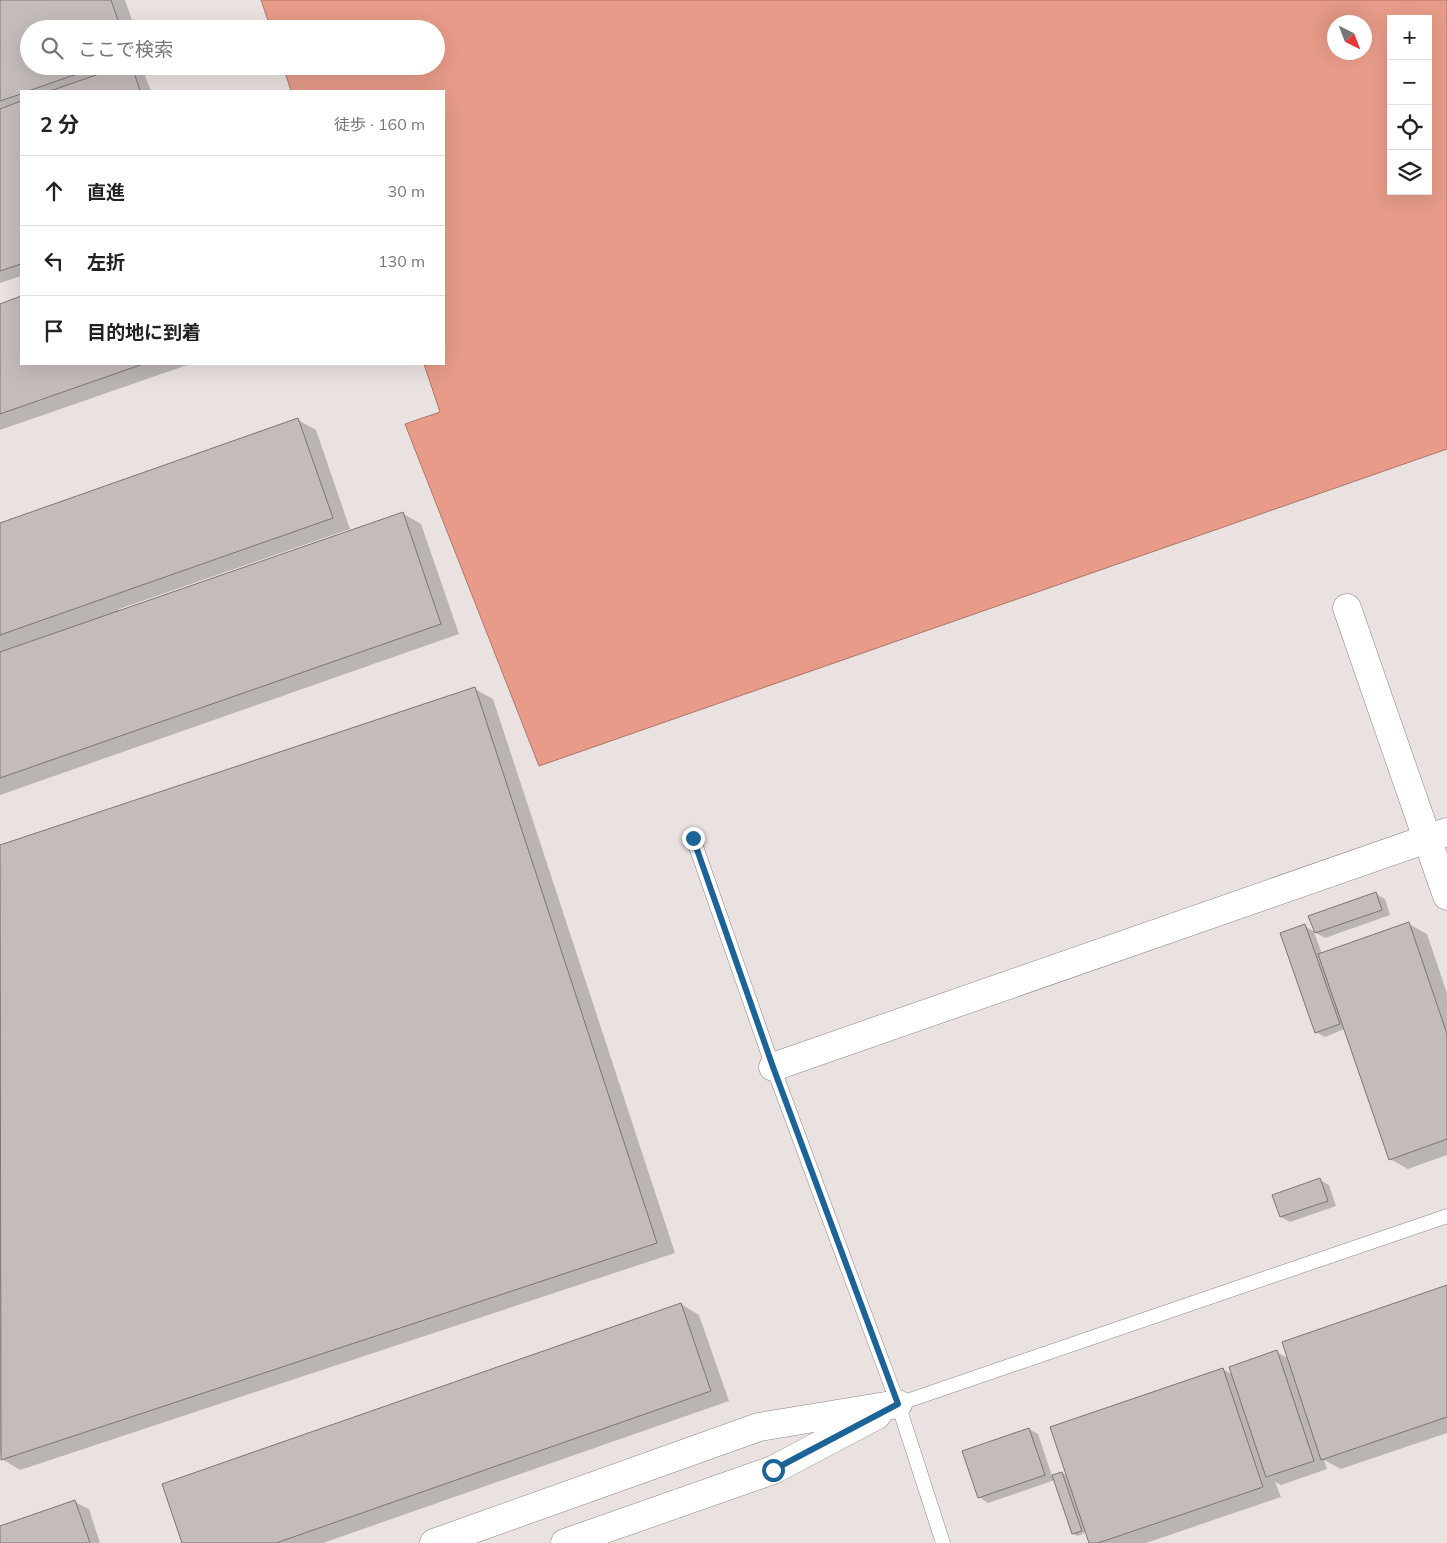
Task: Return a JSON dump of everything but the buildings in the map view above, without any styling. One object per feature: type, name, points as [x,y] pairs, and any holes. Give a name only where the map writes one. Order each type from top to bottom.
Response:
[{"type":"street","points":[[1347,608],[1437,835],[1447,896]]},
{"type":"street","points":[[773,1067],[1437,835]]},
{"type":"street","points":[[434,1543],[759,1427],[898,1404]]},
{"type":"street","points":[[565,1543],[773,1470],[898,1404]]},
{"type":"lane","points":[[693,838],[773,1067],[898,1404],[943,1543]]},
{"type":"lane","points":[[898,1404],[1447,1216]]},
{"type":"shaded area","points":[[261,0],[1447,0],[1447,449],[539,766],[405,424],[440,412],[424,365],[445,365],[445,90],[291,90],[286,75],[445,75],[445,20],[268,20]]},
{"type":"route","points":[[693,838],[773,1067],[898,1404],[773,1470]]}]
